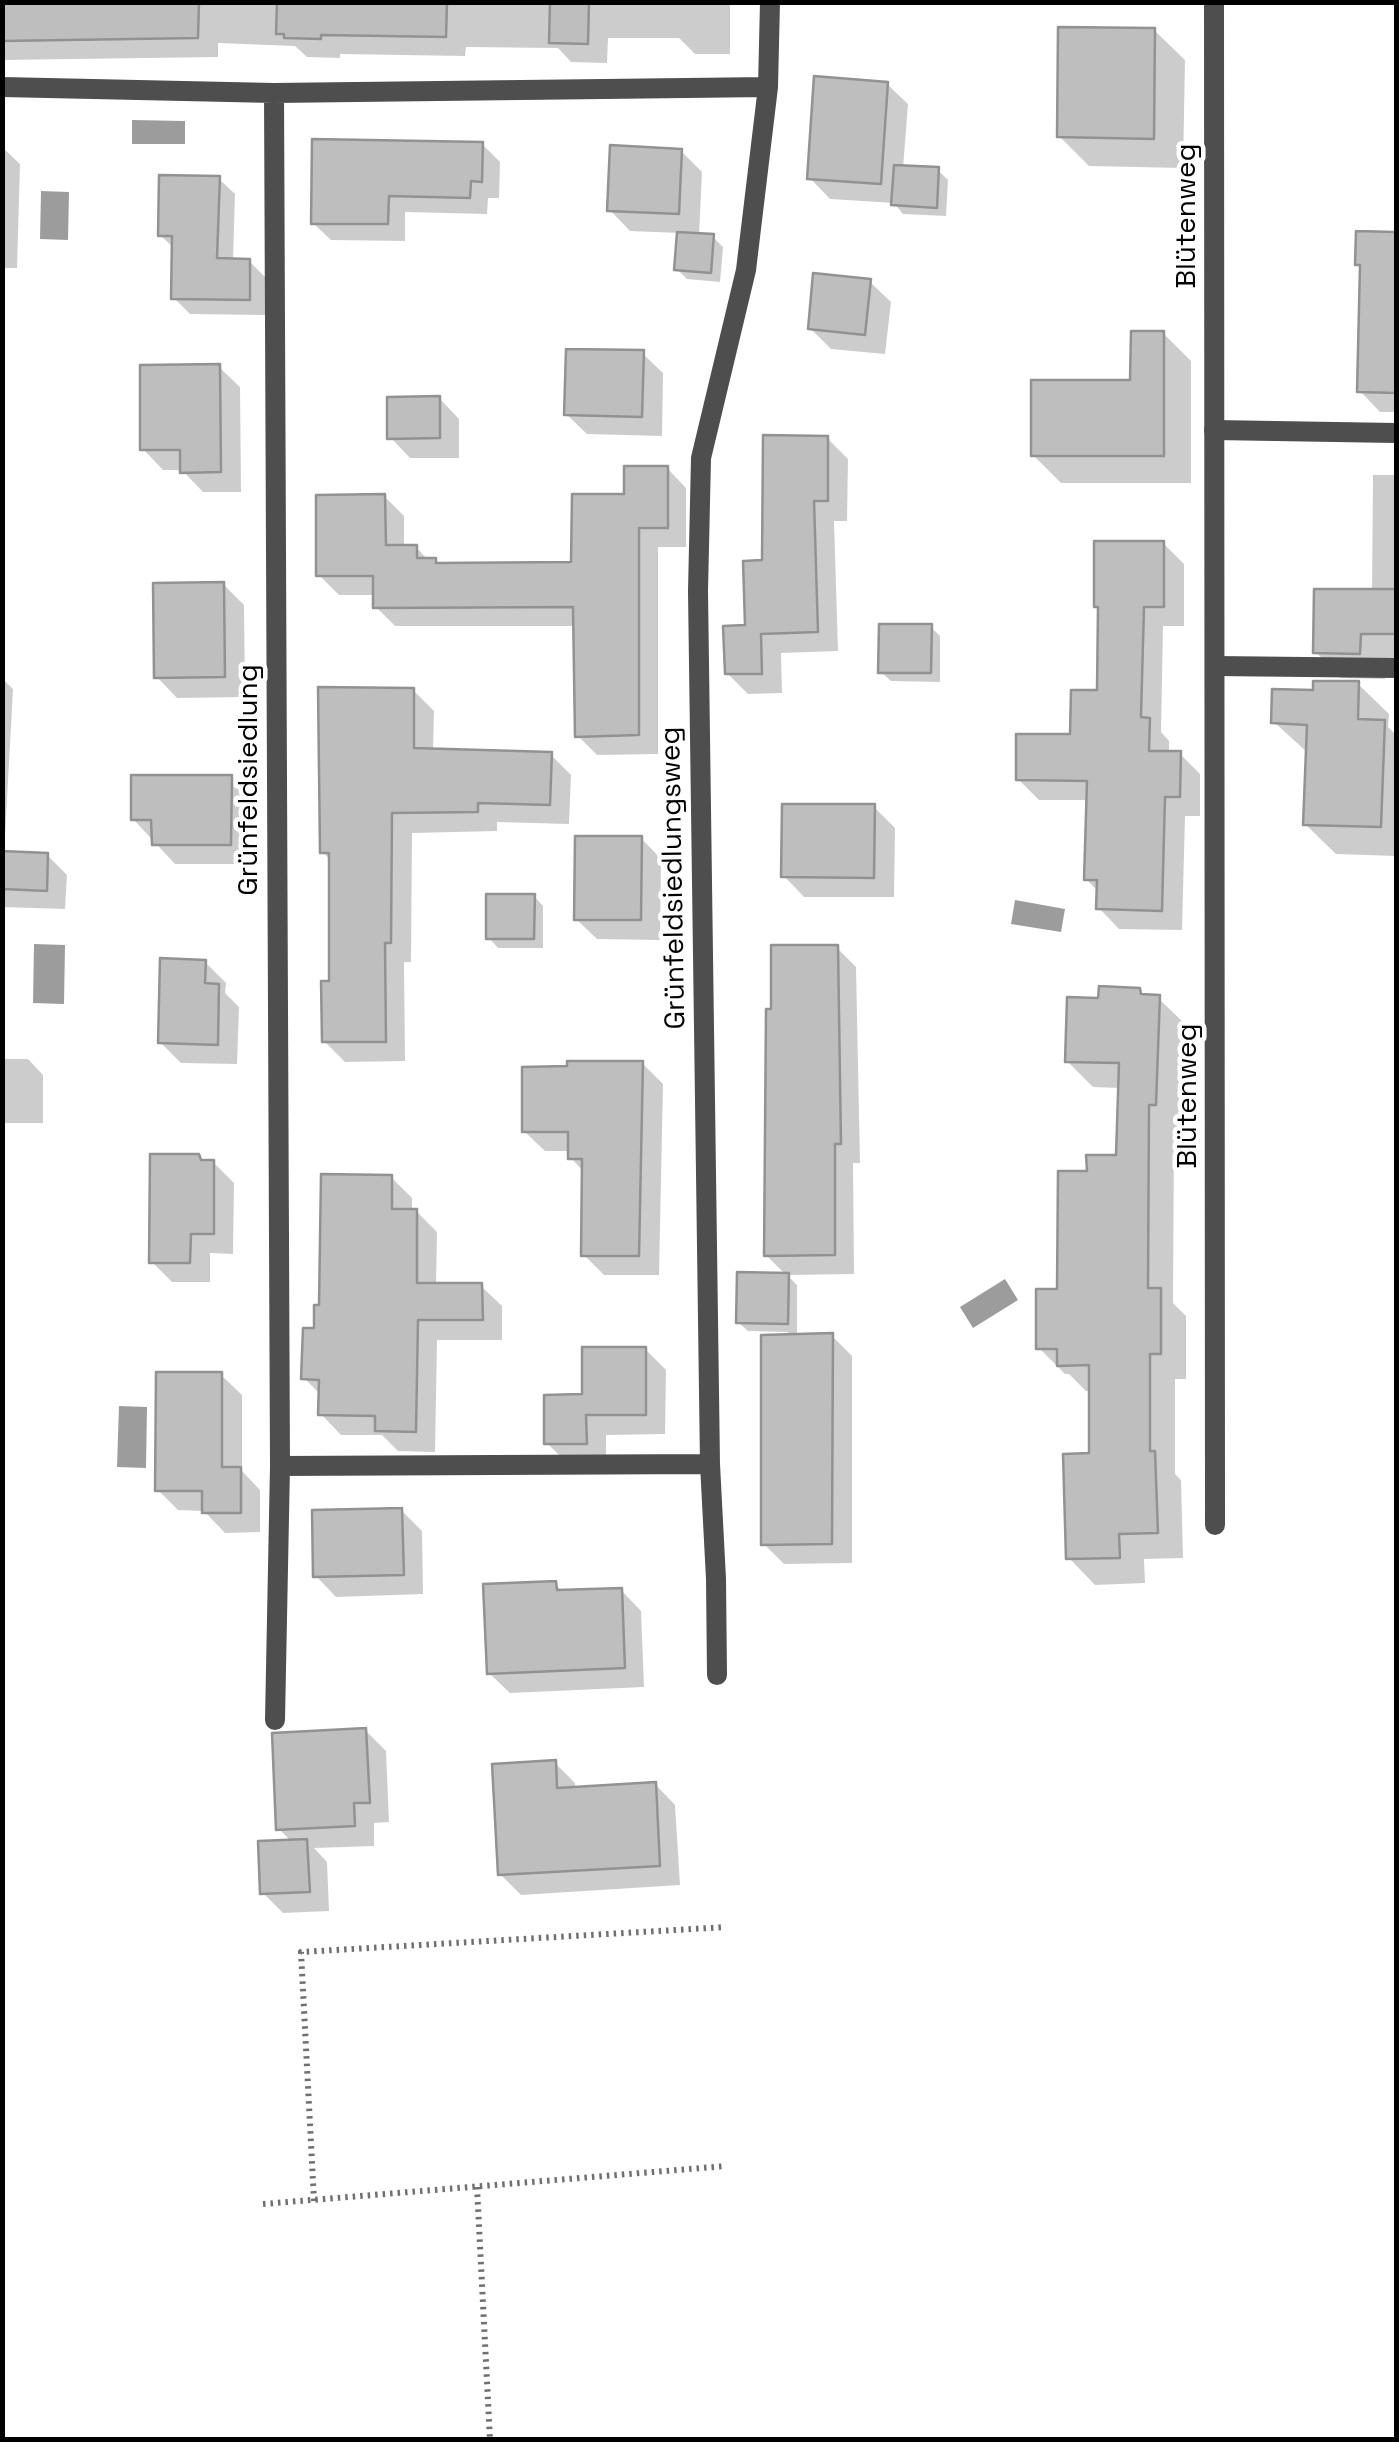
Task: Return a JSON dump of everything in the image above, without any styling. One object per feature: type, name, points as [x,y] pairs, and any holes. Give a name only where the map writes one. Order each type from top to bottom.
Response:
[{"type":"street","name":"Grünfeldsiedlungsweg","points":[[716,1675],[698,590],[701,458],[746,270],[768,87],[770,2]]},
{"type":"street","name":"Blütenweg","points":[[1214,2],[1216,1525]]},
{"type":"street","points":[[2,87],[274,93],[768,87]]},
{"type":"street","name":"Grünfeldsiedlung","points":[[274,93],[280,1466],[275,1720]]},
{"type":"street","points":[[1214,430],[1396,434]]},
{"type":"street","points":[[1215,666],[1396,668]]},
{"type":"street","points":[[280,1466],[710,1464]]},
{"type":"path","points":[[314,2200],[300,1952],[726,1927]]},
{"type":"path","points":[[263,2204],[726,2166]]},
{"type":"path","points":[[477,2187],[490,2440]]},
{"type":"shaded area","points":[[132,120],[185,121],[185,144],[132,144]]},
{"type":"shaded area","points":[[41,191],[69,192],[68,240],[40,239]]},
{"type":"shaded area","points":[[1015,900],[1065,909],[1061,932],[1011,924]]},
{"type":"shaded area","points":[[34,944],[65,945],[64,1004],[33,1003]]},
{"type":"shaded area","points":[[1005,1279],[1018,1300],[973,1328],[960,1307]]},
{"type":"shaded area","points":[[119,1406],[147,1407],[146,1468],[117,1467]]},
{"type":"building","points":[[2,2],[199,2],[198,38],[2,41]]},
{"type":"building","points":[[277,2],[447,2],[446,37],[284,38],[284,34],[276,34]]},
{"type":"building","points":[[550,2],[589,2],[588,44],[549,43]]},
{"type":"building","points":[[1058,27],[1155,28],[1154,139],[1057,137]]},
{"type":"building","points":[[814,76],[888,82],[881,184],[807,179]]},
{"type":"building","points":[[312,139],[483,142],[482,182],[471,181],[470,198],[389,196],[388,224],[311,224]]},
{"type":"building","points":[[610,145],[682,149],[679,214],[607,211]]},
{"type":"building","points":[[894,165],[939,167],[937,208],[891,205]]},
{"type":"building","points":[[159,175],[220,176],[217,258],[250,259],[250,300],[171,299],[172,236],[158,236]]},
{"type":"building","points":[[1356,231],[1396,232],[1396,393],[1357,392],[1360,265],[1355,265]]},
{"type":"building","points":[[677,232],[714,234],[711,273],[674,270]]},
{"type":"building","points":[[813,273],[871,279],[865,335],[808,329]]},
{"type":"building","points":[[1131,331],[1164,331],[1164,456],[1031,456],[1031,380],[1130,380]]},
{"type":"building","points":[[566,349],[644,350],[642,417],[564,415]]},
{"type":"building","points":[[220,364],[221,472],[180,473],[180,450],[140,450],[140,365]]},
{"type":"building","points":[[440,396],[440,438],[387,439],[387,397]]},
{"type":"building","points":[[763,435],[828,436],[828,501],[814,501],[818,632],[761,634],[762,674],[725,674],[723,626],[745,625],[743,561],[762,560]]},
{"type":"building","points":[[624,466],[668,466],[668,528],[639,528],[639,735],[575,737],[573,607],[373,608],[373,576],[316,576],[316,495],[385,494],[386,545],[417,545],[417,558],[436,558],[436,563],[571,562],[572,494],[624,494]]},
{"type":"building","points":[[1094,541],[1164,541],[1164,607],[1144,607],[1141,717],[1150,718],[1149,751],[1181,751],[1180,797],[1165,797],[1162,911],[1096,909],[1097,880],[1084,880],[1087,781],[1016,780],[1016,734],[1070,734],[1071,690],[1097,690]]},
{"type":"building","points":[[224,582],[225,677],[154,678],[153,583]]},
{"type":"building","points":[[1314,589],[1396,589],[1396,634],[1361,634],[1360,654],[1313,653]]},
{"type":"building","points":[[879,624],[932,624],[931,673],[878,673]]},
{"type":"building","points":[[1313,681],[1359,681],[1358,719],[1385,720],[1381,827],[1303,825],[1307,725],[1271,723],[1272,689],[1313,690]]},
{"type":"building","points":[[318,687],[414,688],[414,748],[552,752],[550,805],[478,803],[478,812],[392,813],[391,943],[385,943],[386,1042],[322,1042],[321,981],[329,981],[329,853],[320,853]]},
{"type":"building","points":[[131,775],[232,775],[231,845],[152,845],[151,820],[131,820]]},
{"type":"building","points":[[782,804],[875,804],[874,878],[781,877]]},
{"type":"building","points":[[575,836],[642,836],[641,920],[574,920]]},
{"type":"building","points":[[2,851],[48,853],[47,891],[2,889]]},
{"type":"building","points":[[486,894],[535,894],[534,939],[486,939]]},
{"type":"building","points":[[771,945],[838,945],[841,1144],[835,1144],[835,1255],[764,1256],[766,1009],[771,1009]]},
{"type":"building","points":[[160,958],[206,960],[205,983],[219,984],[218,1045],[158,1043]]},
{"type":"building","points":[[1099,986],[1140,988],[1141,994],[1160,995],[1156,1105],[1149,1105],[1148,1288],[1161,1288],[1161,1354],[1150,1354],[1150,1451],[1155,1451],[1158,1533],[1119,1534],[1120,1558],[1066,1559],[1063,1454],[1089,1453],[1089,1365],[1057,1366],[1057,1349],[1036,1349],[1036,1289],[1057,1289],[1058,1171],[1087,1171],[1086,1155],[1116,1155],[1119,1063],[1065,1062],[1067,997],[1098,998]]},
{"type":"building","points":[[567,1061],[643,1061],[639,1256],[581,1256],[582,1159],[568,1159],[568,1132],[522,1132],[522,1067],[567,1066]]},
{"type":"building","points":[[150,1154],[199,1154],[201,1160],[214,1160],[214,1234],[191,1234],[190,1263],[149,1263]]},
{"type":"building","points":[[321,1174],[392,1175],[392,1209],[417,1209],[417,1283],[482,1283],[483,1320],[418,1320],[416,1432],[375,1431],[375,1416],[318,1415],[319,1380],[301,1379],[303,1328],[314,1328],[314,1305],[319,1305]]},
{"type":"building","points":[[737,1272],[789,1273],[788,1324],[736,1323]]},
{"type":"building","points":[[833,1333],[832,1544],[761,1545],[761,1335]]},
{"type":"building","points":[[582,1347],[646,1347],[646,1415],[586,1415],[587,1444],[544,1444],[544,1395],[582,1394]]},
{"type":"building","points":[[156,1372],[222,1372],[222,1467],[241,1467],[241,1513],[202,1513],[202,1491],[155,1491]]},
{"type":"building","points":[[402,1508],[404,1575],[313,1577],[312,1510]]},
{"type":"building","points":[[556,1581],[557,1590],[622,1588],[625,1668],[487,1674],[483,1584]]},
{"type":"building","points":[[366,1728],[370,1803],[354,1803],[355,1826],[276,1830],[272,1733]]},
{"type":"building","points":[[556,1760],[557,1788],[656,1782],[660,1866],[498,1875],[492,1764]]},
{"type":"building","points":[[307,1839],[310,1892],[260,1894],[258,1841]]}]
